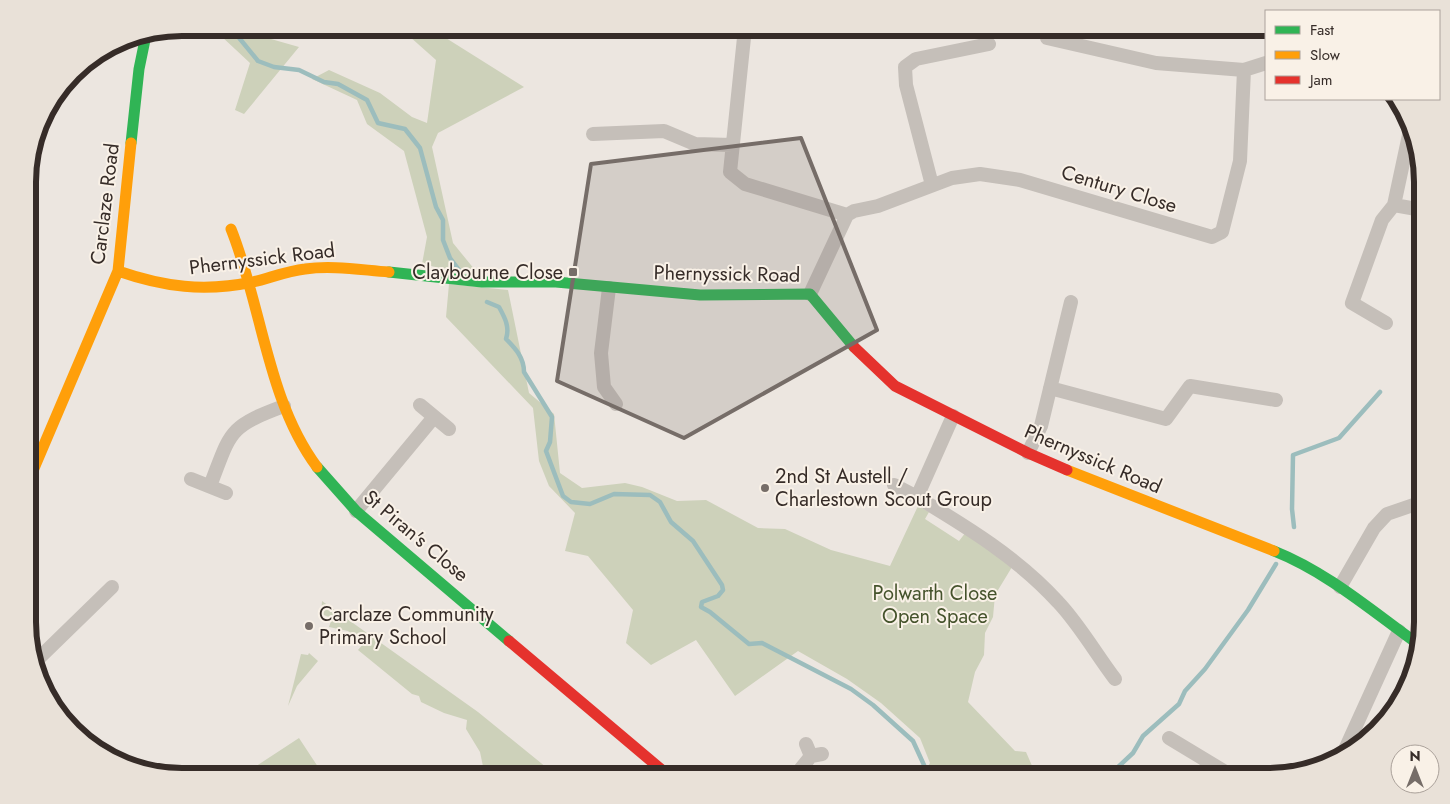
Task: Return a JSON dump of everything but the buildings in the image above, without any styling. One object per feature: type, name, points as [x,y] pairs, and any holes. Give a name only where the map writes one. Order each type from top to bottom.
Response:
[{"type":"street","points":[[744,36],[730,172],[745,184],[846,215],[810,294]]},
{"type":"street","points":[[1047,38],[1156,63],[1244,70],[1265,63]]},
{"type":"street","name":"Carclaze Road","points":[[36,464],[118,271],[139,69],[145,41]]},
{"type":"street","points":[[932,185],[906,85],[905,67],[916,59],[990,44]]},
{"type":"street","name":"Century Close","points":[[846,215],[854,211],[878,206],[952,178],[980,174],[1020,180],[1212,238],[1222,232],[1240,162],[1244,70]]},
{"type":"street","points":[[593,134],[664,131],[695,144],[732,145]]},
{"type":"street","points":[[1386,323],[1352,303],[1382,220],[1394,205],[1408,143]]},
{"type":"street","points":[[1394,205],[1413,208]]},
{"type":"street","name":"St Piran's Close","points":[[231,229],[251,282],[284,406],[302,445],[329,483],[356,511],[659,768]]},
{"type":"street","name":"Phernyssick Road","points":[[118,271],[176,288],[212,287],[251,282],[305,269],[345,268],[482,282],[556,282],[700,295],[810,294],[862,356],[895,386],[1028,453],[1097,483],[1294,560],[1340,587],[1412,640]]},
{"type":"street","points":[[609,288],[601,353],[604,387],[616,404]]},
{"type":"street","points":[[1028,453],[1041,426],[1070,302]]},
{"type":"street","points":[[1050,388],[1166,419],[1190,386],[1276,400]]},
{"type":"street","points":[[420,405],[449,429]]},
{"type":"street","points":[[210,486],[234,430],[254,417],[284,406]]},
{"type":"street","points":[[917,497],[952,416]]},
{"type":"street","points":[[356,511],[434,417]]},
{"type":"street","points":[[190,479],[226,493]]},
{"type":"street","points":[[894,485],[974,531],[1033,577],[1059,603],[1115,679]]},
{"type":"street","points":[[1340,587],[1374,528],[1388,514],[1413,505]]},
{"type":"street","points":[[41,656],[112,586]]},
{"type":"street","points":[[1348,744],[1399,631]]},
{"type":"street","points":[[1169,738],[1217,767]]},
{"type":"street","points":[[801,767],[813,751]]},
{"type":"highlighted area","points":[[801,138],[877,330],[684,438],[557,381],[591,164]]},
{"type":"green space","points":[[221,36],[264,36],[299,47],[244,114],[235,110],[250,63]]},
{"type":"green space","points":[[409,36],[443,36],[524,87],[438,133],[432,147],[453,243],[475,270],[440,268],[422,264],[427,237],[404,151],[367,124],[357,100],[312,79],[329,70],[380,93],[412,117],[427,123],[436,60]]},
{"type":"green space","name":"Polwarth Close Open Space","points":[[449,284],[508,290],[529,393],[554,414],[560,473],[582,488],[625,483],[642,487],[677,501],[706,500],[758,528],[785,529],[831,550],[890,566],[918,506],[929,512],[925,519],[959,541],[966,532],[1012,567],[995,595],[993,617],[985,633],[984,655],[975,672],[968,702],[1015,751],[1026,752],[1033,767],[927,767],[930,763],[920,738],[881,703],[847,679],[798,651],[735,696],[696,640],[651,665],[626,643],[633,610],[588,556],[565,551],[575,513],[549,486],[539,461],[533,408],[446,317]]},
{"type":"green space","points":[[322,601],[478,712],[547,768],[483,768],[480,752],[466,729],[467,720],[444,713],[421,702],[419,696],[412,694],[358,650],[364,643],[348,631],[329,627],[332,618],[321,614]]},
{"type":"green space","points":[[309,653],[318,661],[297,686],[288,706],[301,654],[308,655]]},
{"type":"green space","points":[[299,738],[319,768],[253,768]]},
{"type":"waterway","points":[[238,36],[258,61],[274,67],[299,70],[324,82],[338,84],[367,100],[378,123],[405,129],[420,148],[436,207],[443,220],[443,240],[450,258],[459,270]]},
{"type":"waterway","points":[[487,302],[499,307],[507,327],[506,339],[519,354],[523,362],[524,372],[552,417],[550,442],[546,451],[563,496],[571,502],[590,504],[614,494],[650,495],[660,502],[671,522],[693,541],[722,585],[723,590],[718,596],[702,602],[701,607],[710,612],[749,644],[762,643],[851,689],[873,705],[913,741],[925,767]]},
{"type":"waterway","points":[[1294,527],[1292,509],[1293,455],[1339,438],[1380,392]]},
{"type":"waterway","points":[[1118,767],[1133,753],[1143,736],[1179,704],[1185,691],[1205,669],[1248,610],[1276,564]]},
{"type":"traffic: fast","points":[[131,143],[139,69],[145,41]]},
{"type":"traffic: fast","points":[[389,272],[482,282],[556,282],[700,295],[810,294],[854,347]]},
{"type":"traffic: fast","points":[[317,467],[356,511],[509,641]]},
{"type":"traffic: fast","points":[[1274,551],[1331,581],[1412,640]]},
{"type":"traffic: slow","points":[[36,464],[118,271],[131,143]]},
{"type":"traffic: slow","points":[[231,229],[242,259],[276,383],[300,441],[317,467]]},
{"type":"traffic: slow","points":[[118,271],[152,281],[201,287],[235,285],[292,271],[315,268],[347,268],[389,272]]},
{"type":"traffic: slow","points":[[1067,470],[1274,551]]},
{"type":"traffic: jam","points":[[854,347],[895,386],[1028,453],[1067,470]]},
{"type":"traffic: jam","points":[[509,641],[659,768]]},
{"type":"place","name":"Claybourne Close","points":[[573,272]]},
{"type":"place","name":"2nd St Austell / Charlestown Scout Group","points":[[765,488]]},
{"type":"place","name":"Carclaze Community Primary School","points":[[309,626]]}]
